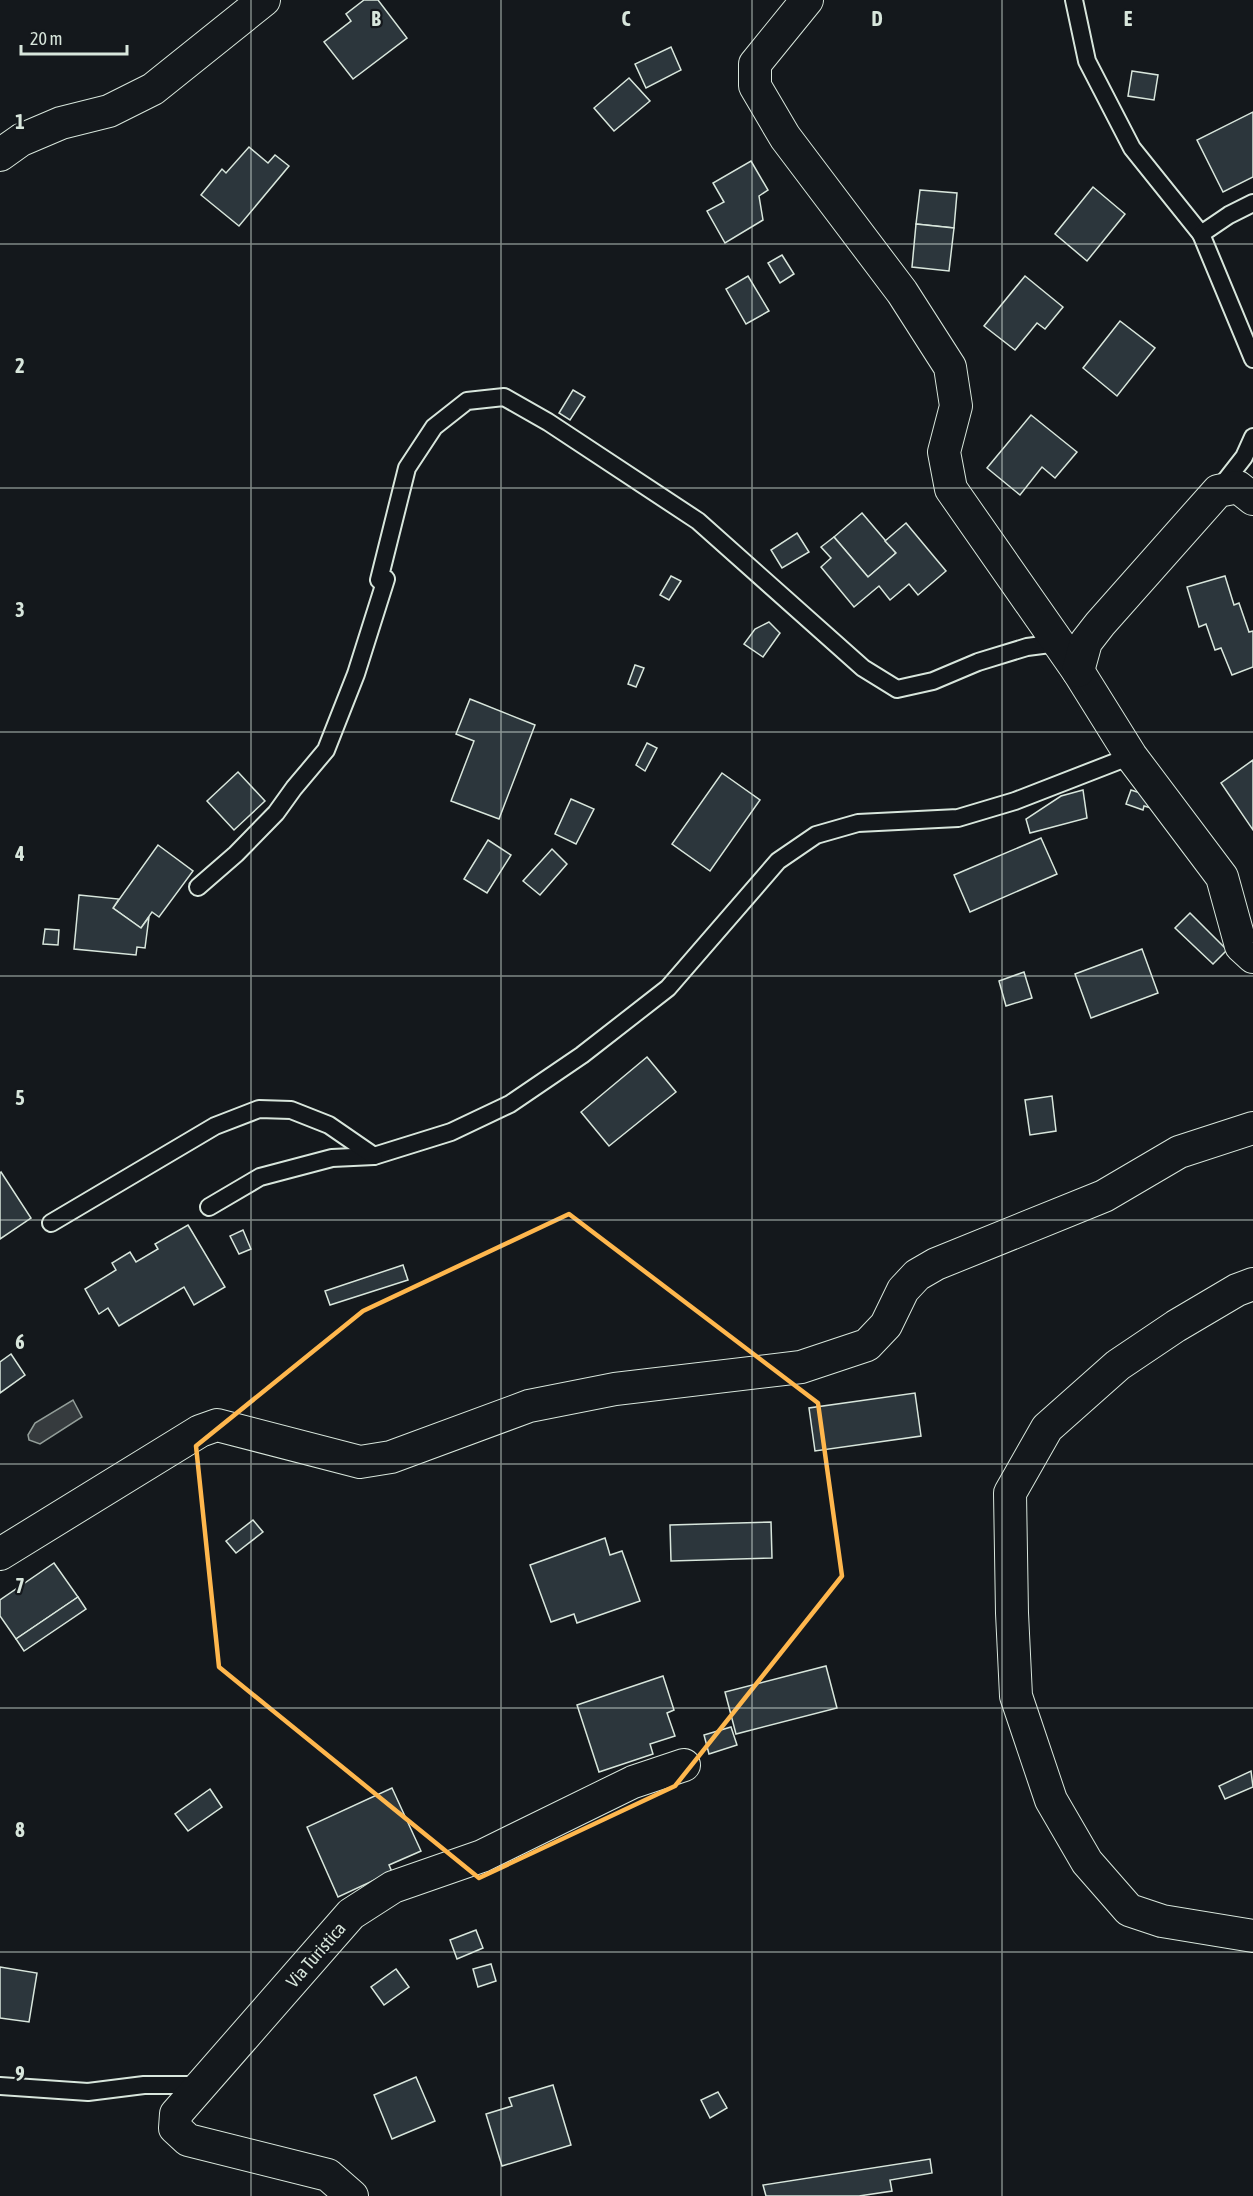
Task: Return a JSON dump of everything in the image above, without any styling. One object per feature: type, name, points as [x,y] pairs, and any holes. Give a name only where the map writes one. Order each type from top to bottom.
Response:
[{"type":"street","points":[[0,155],[21,140],[61,123],[109,111],[153,89],[264,0]]},
{"type":"street","points":[[807,0],[755,64],[755,86],[784,137],[896,284],[950,367],[956,406],[944,452],[951,489],[1078,671],[1131,756],[1222,878],[1241,946],[1253,957]]},
{"type":"street","points":[[1078,671],[1086,642],[1218,491],[1238,487],[1253,499]]},
{"type":"street","points":[[0,1554],[200,1431],[217,1425],[360,1462],[391,1457],[529,1406],[615,1389],[801,1367],[838,1356],[867,1345],[886,1325],[903,1290],[917,1275],[936,1264],[1104,1196],[1179,1152],[1253,1128]]},
{"type":"street","points":[[1253,1284],[1237,1290],[1176,1326],[1118,1365],[1047,1428],[1010,1493],[1016,1696],[1051,1800],[1087,1862],[1129,1910],[1162,1921],[1253,1936]]},
{"type":"street","name":"Via Turistica","points":[[352,2196],[328,2175],[188,2140],[175,2128],[176,2114],[351,1914],[393,1887],[482,1856],[633,1782],[684,1765]]},
{"type":"lane","points":[[1074,0],[1087,61],[1132,148],[1201,234],[1253,359]]},
{"type":"lane","points":[[1201,234],[1229,215],[1253,203]]},
{"type":"lane","points":[[198,887],[237,854],[276,813],[326,750],[356,674],[386,579],[379,580],[406,468],[434,427],[467,401],[504,397],[621,469],[698,522],[863,668],[897,689],[933,681],[978,662],[1027,647],[1058,644]]},
{"type":"lane","points":[[1218,491],[1244,457],[1253,437]]},
{"type":"lane","points":[[209,1207],[260,1177],[332,1158],[374,1156],[451,1132],[510,1104],[582,1055],[668,988],[778,861],[816,835],[858,823],[958,818],[1015,801],[1131,756]]},
{"type":"lane","points":[[51,1223],[215,1126],[259,1109],[291,1110],[329,1125],[374,1156]]},
{"type":"lane","points":[[0,2086],[88,2092],[144,2085],[203,2085]]},
{"type":"highlighted area","points":[[569,1214],[818,1403],[842,1576],[675,1786],[479,1878],[219,1667],[196,1446],[363,1311]]},
{"type":"shaded area","points":[[73,1400],[82,1417],[40,1444],[29,1440],[28,1435],[35,1423]]},
{"type":"building","points":[[364,0],[378,0],[407,38],[353,79],[324,42],[351,21],[346,14]]},
{"type":"building","points":[[671,47],[681,70],[646,88],[635,64]]},
{"type":"building","points":[[1132,71],[1158,75],[1154,100],[1128,96]]},
{"type":"building","points":[[629,78],[650,101],[614,131],[594,108]]},
{"type":"building","points":[[1253,112],[1253,177],[1223,192],[1197,140]]},
{"type":"building","points":[[249,147],[268,163],[275,155],[289,166],[239,226],[201,195],[222,169],[226,173]]},
{"type":"building","points":[[751,161],[768,190],[759,196],[763,220],[725,243],[707,211],[724,202],[713,183]]},
{"type":"building","points":[[1093,187],[1125,214],[1087,261],[1055,234]]},
{"type":"building","points":[[920,190],[957,193],[954,228],[916,224]]},
{"type":"building","points":[[916,224],[954,228],[949,271],[912,267]]},
{"type":"building","points":[[782,255],[794,274],[780,283],[768,263]]},
{"type":"building","points":[[748,276],[769,311],[746,324],[726,289]]},
{"type":"building","points":[[1025,276],[1063,307],[1045,329],[1037,323],[1015,350],[984,326]]},
{"type":"building","points":[[1120,321],[1155,348],[1117,396],[1083,368]]},
{"type":"building","points":[[573,390],[585,397],[570,420],[559,413]]},
{"type":"building","points":[[1031,415],[1077,452],[1055,478],[1042,467],[1020,495],[987,468]]},
{"type":"building","points":[[862,513],[896,553],[868,577],[834,537]]},
{"type":"building","points":[[906,523],[946,571],[918,595],[909,584],[890,600],[879,586],[854,607],[821,567],[831,558],[821,547],[834,537],[868,577],[896,553],[885,541]]},
{"type":"building","points":[[797,533],[809,552],[782,568],[771,550]]},
{"type":"building","points":[[671,576],[681,581],[669,600],[660,595]]},
{"type":"building","points":[[1225,576],[1234,605],[1239,603],[1249,632],[1253,631],[1253,667],[1232,675],[1221,648],[1215,650],[1206,624],[1199,627],[1187,587]]},
{"type":"building","points":[[769,622],[780,633],[763,657],[744,644],[755,629]]},
{"type":"building","points":[[635,665],[644,668],[636,687],[628,684]]},
{"type":"building","points":[[470,699],[535,725],[499,819],[451,801],[474,741],[456,734]]},
{"type":"building","points":[[647,743],[657,748],[645,771],[636,765]]},
{"type":"building","points":[[1253,760],[1253,830],[1221,783]]},
{"type":"building","points":[[238,772],[265,801],[234,830],[207,801]]},
{"type":"building","points":[[722,773],[760,800],[710,871],[672,844]]},
{"type":"building","points":[[1083,790],[1087,818],[1030,833],[1026,819],[1061,796]]},
{"type":"building","points":[[1131,790],[1159,799],[1155,809],[1144,806],[1143,810],[1126,804]]},
{"type":"building","points":[[571,799],[594,809],[576,844],[555,834]]},
{"type":"building","points":[[1041,838],[1057,874],[970,912],[954,875]]},
{"type":"building","points":[[488,840],[511,855],[487,893],[464,879]]},
{"type":"building","points":[[158,845],[193,871],[159,917],[152,912],[141,928],[113,908]]},
{"type":"building","points":[[552,849],[567,864],[540,895],[523,881]]},
{"type":"building","points":[[79,895],[119,899],[113,908],[141,928],[149,917],[145,948],[137,947],[136,955],[74,949]]},
{"type":"building","points":[[1190,913],[1227,950],[1213,964],[1175,928]]},
{"type":"building","points":[[45,929],[59,930],[58,945],[43,944]]},
{"type":"building","points":[[1142,949],[1158,993],[1091,1018],[1075,974]]},
{"type":"building","points":[[1024,972],[1032,998],[1006,1006],[999,981]]},
{"type":"building","points":[[647,1057],[676,1092],[609,1146],[581,1112]]},
{"type":"building","points":[[1052,1096],[1056,1131],[1030,1135],[1025,1100]]},
{"type":"building","points":[[0,1173],[31,1218],[0,1239]]},
{"type":"building","points":[[188,1225],[225,1287],[194,1305],[184,1287],[119,1326],[108,1308],[99,1314],[85,1289],[116,1270],[112,1263],[130,1252],[136,1262],[158,1249],[155,1244]]},
{"type":"building","points":[[243,1230],[251,1249],[239,1254],[230,1236]]},
{"type":"building","points":[[403,1265],[408,1280],[330,1305],[325,1291]]},
{"type":"building","points":[[11,1354],[25,1375],[0,1393],[0,1362]]},
{"type":"building","points":[[915,1393],[921,1436],[815,1451],[809,1408]]},
{"type":"building","points":[[253,1520],[263,1532],[236,1553],[226,1541]]},
{"type":"building","points":[[771,1522],[772,1558],[671,1561],[670,1525]]},
{"type":"building","points":[[605,1538],[610,1555],[622,1551],[640,1601],[577,1623],[574,1614],[551,1622],[530,1565]]},
{"type":"building","points":[[54,1563],[78,1597],[16,1639],[0,1616],[0,1600]]},
{"type":"building","points":[[78,1597],[86,1609],[24,1651],[16,1639]]},
{"type":"building","points":[[826,1666],[837,1708],[736,1734],[725,1692]]},
{"type":"building","points":[[663,1676],[674,1710],[667,1713],[675,1736],[650,1744],[653,1754],[599,1772],[577,1705]]},
{"type":"building","points":[[731,1727],[737,1745],[709,1754],[704,1735]]},
{"type":"building","points":[[1251,1771],[1253,1787],[1225,1799],[1219,1786]]},
{"type":"building","points":[[392,1788],[421,1851],[389,1865],[392,1872],[338,1897],[307,1827]]},
{"type":"building","points":[[210,1789],[222,1807],[188,1831],[175,1814]]},
{"type":"building","points":[[476,1930],[483,1948],[457,1959],[450,1940]]},
{"type":"building","points":[[491,1964],[496,1981],[478,1987],[473,1969]]},
{"type":"building","points":[[0,1967],[37,1973],[29,2022],[0,2018]]},
{"type":"building","points":[[396,1969],[409,1987],[384,2005],[371,1987]]},
{"type":"building","points":[[416,2077],[435,2121],[392,2139],[374,2095]]},
{"type":"building","points":[[553,2085],[571,2145],[502,2166],[486,2114],[512,2106],[509,2098]]},
{"type":"building","points":[[718,2092],[727,2108],[710,2118],[701,2100]]},
{"type":"building","points":[[930,2159],[932,2173],[890,2180],[892,2191],[859,2196],[766,2196],[763,2185]]}]
